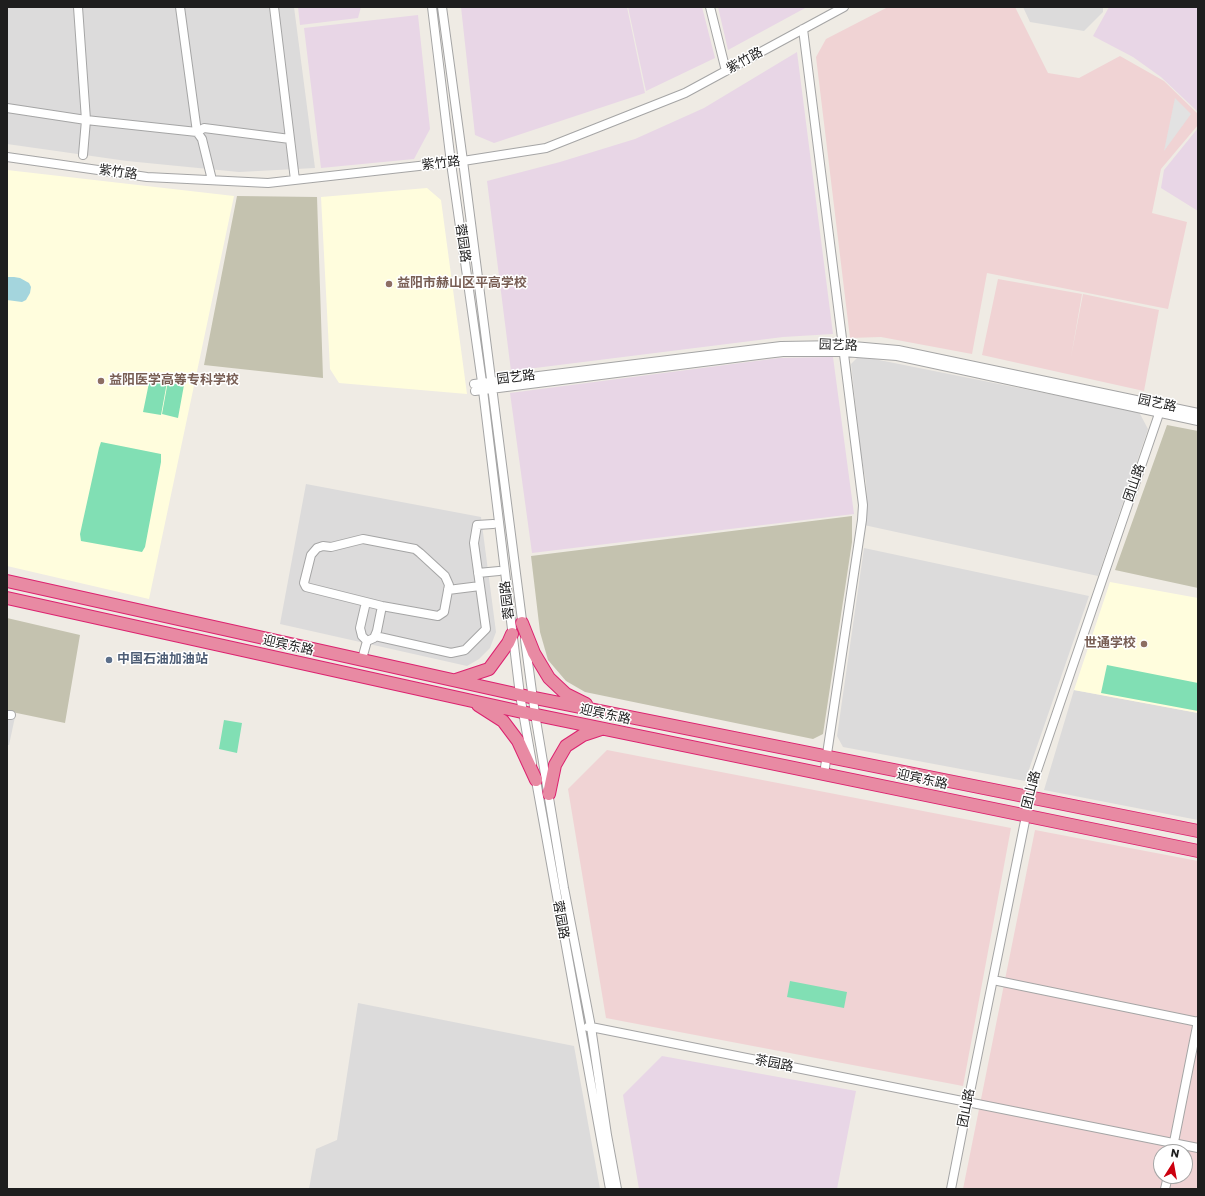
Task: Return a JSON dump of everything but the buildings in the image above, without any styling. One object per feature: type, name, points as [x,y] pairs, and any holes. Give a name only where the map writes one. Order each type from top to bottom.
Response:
[{"type":"highway","name":"迎宾东路","points":[[7,581],[520,695],[1198,831]]},
{"type":"highway","name":"迎宾东路","points":[[7,598],[522,712],[1198,852]]},
{"type":"highway","points":[[159,632],[163,615]]},
{"type":"highway","points":[[522,623],[534,653],[549,678],[566,694],[604,712],[605,729],[583,735],[566,746],[555,765],[549,794]]},
{"type":"highway","points":[[455,680],[489,669],[508,643],[512,634]]},
{"type":"highway","points":[[438,693],[441,677]]},
{"type":"highway","points":[[471,700],[503,721],[518,741],[536,780]]},
{"type":"street","points":[[78,7],[86,120],[82,155]]},
{"type":"street","points":[[180,7],[197,132],[202,139],[212,180]]},
{"type":"street","points":[[274,7],[295,180]]},
{"type":"street","name":"蓉园路","points":[[432,7],[478,387],[522,712],[536,780],[610,1189]]},
{"type":"street","name":"蓉园路","points":[[442,7],[535,714],[564,888],[591,1027],[607,1135],[617,1189]]},
{"type":"street","points":[[710,7],[726,71]]},
{"type":"street","name":"紫竹路","points":[[7,157],[147,177],[268,183],[463,162],[546,148],[685,93],[844,7]]},
{"type":"street","points":[[803,29],[863,506],[824,774]]},
{"type":"street","points":[[7,108],[86,120],[197,132],[204,128],[290,139]]},
{"type":"street","name":"园艺路","points":[[478,387],[783,352],[843,349],[897,356],[1160,409],[1198,413]]},
{"type":"street","name":"园艺路","points":[[1160,409],[1198,421]]},
{"type":"street","name":"团山路","points":[[951,1189],[1026,816],[1028,797],[1160,409]]},
{"type":"street","points":[[375,636],[451,653],[465,650],[486,629],[474,543],[477,525],[492,524]]},
{"type":"street","points":[[363,539],[415,549],[445,576],[449,585],[444,612],[438,616],[366,602],[306,587],[304,583],[311,555],[317,548],[323,546],[331,547],[363,539]]},
{"type":"street","points":[[478,573],[499,571]]},
{"type":"street","points":[[448,590],[480,586]]},
{"type":"street","points":[[366,602],[360,628],[362,636],[366,641]]},
{"type":"street","points":[[366,641],[374,638],[375,636],[382,606]]},
{"type":"street","points":[[362,659],[366,641]]},
{"type":"street","points":[[992,980],[1198,1022],[1174,1143]]},
{"type":"street","name":"茶园路","points":[[581,1028],[591,1027],[1198,1148]]},
{"type":"shaded area","points":[[7,7],[294,7],[315,168],[239,172],[127,161],[7,144]]},
{"type":"shaded area","points":[[298,7],[361,7],[358,18],[300,25]]},
{"type":"shaded area","points":[[461,7],[627,7],[645,93],[494,143],[475,135]]},
{"type":"shaded area","points":[[628,7],[702,7],[715,58],[646,91]]},
{"type":"shaded area","points":[[718,7],[807,7],[728,50]]},
{"type":"shaded area","points":[[888,7],[1015,7],[1048,73],[1079,78],[1120,56],[1164,81],[1198,114],[1198,125],[1161,169],[1152,213],[1187,222],[1168,309],[987,273],[972,354],[881,337],[850,338],[816,57],[826,39]]},
{"type":"shaded area","points":[[1023,7],[1103,7],[1103,12],[1084,31],[1030,22]]},
{"type":"shaded area","points":[[1109,7],[1198,7],[1198,112],[1161,77],[1133,57],[1093,36]]},
{"type":"shaded area","points":[[418,15],[430,129],[414,159],[321,168],[304,28]]},
{"type":"shaded area","points":[[797,52],[833,334],[783,337],[511,371],[487,181],[560,162],[635,139],[704,108]]},
{"type":"shaded area","points":[[1175,98],[1191,114],[1164,151]]},
{"type":"shaded area","points":[[1198,128],[1198,211],[1161,188],[1164,170]]},
{"type":"shaded area","name":"益阳医学高等专科学校","points":[[7,170],[234,196],[149,599],[7,566]]},
{"type":"shaded area","name":"益阳市赫山区平高学校","points":[[427,188],[441,200],[467,394],[339,383],[330,369],[321,197]]},
{"type":"shaded area","points":[[237,196],[317,197],[323,378],[204,365]]},
{"type":"shaded area","points":[[998,279],[1082,294],[1071,357],[1083,294],[1159,310],[1144,391],[982,355]]},
{"type":"shaded area","points":[[859,356],[1139,412],[1148,429],[1098,576],[864,525],[867,507],[866,482],[861,455],[851,364]]},
{"type":"shaded area","points":[[833,357],[854,514],[532,553],[510,393],[779,358]]},
{"type":"shaded area","points":[[1167,425],[1198,431],[1198,588],[1115,570]]},
{"type":"shaded area","points":[[306,484],[481,517],[496,632],[490,648],[479,659],[467,666],[280,624]]},
{"type":"shaded area","points":[[852,516],[852,542],[823,734],[813,739],[585,692],[566,681],[548,660],[540,632],[531,556]]},
{"type":"shaded area","points":[[864,548],[1089,596],[1025,781],[843,747],[837,736]]},
{"type":"shaded area","name":"世通学校","points":[[1110,582],[1198,598],[1198,713],[1074,690]]},
{"type":"shaded area","points":[[7,618],[80,635],[65,723],[7,711]]},
{"type":"shaded area","points":[[1074,690],[1198,713],[1198,820],[1044,790]]},
{"type":"shaded area","points":[[7,716],[15,717],[9,745],[7,745]]},
{"type":"shaded area","points":[[607,750],[1011,828],[963,1086],[606,1018],[568,789]]},
{"type":"shaded area","points":[[1035,830],[1198,861],[1198,1189],[963,1189]]},
{"type":"shaded area","points":[[358,1003],[574,1046],[600,1189],[309,1189],[316,1149],[337,1140]]},
{"type":"shaded area","points":[[662,1056],[856,1091],[837,1189],[639,1189],[623,1095]]},
{"type":"green space","points":[[150,378],[167,382],[161,415],[143,412]]},
{"type":"green space","points":[[168,381],[184,385],[178,418],[162,414]]},
{"type":"green space","points":[[101,442],[161,454],[161,462],[145,547],[142,552],[81,541],[80,534]]},
{"type":"green space","points":[[1107,665],[1198,683],[1198,711],[1101,693]]},
{"type":"green space","points":[[224,720],[242,723],[237,753],[219,749]]},
{"type":"green space","points":[[790,981],[847,992],[844,1008],[787,997]]},
{"type":"water","points":[[7,277],[20,278],[29,283],[31,287],[30,293],[26,300],[22,302],[7,300]]},
{"type":"place","name":"益阳市赫山区平高学校","points":[[389,284]]},
{"type":"place","name":"益阳医学高等专科学校","points":[[101,381]]},
{"type":"place","name":"世通学校","points":[[1144,644]]},
{"type":"place","name":"中国石油加油站","points":[[109,660]]}]
